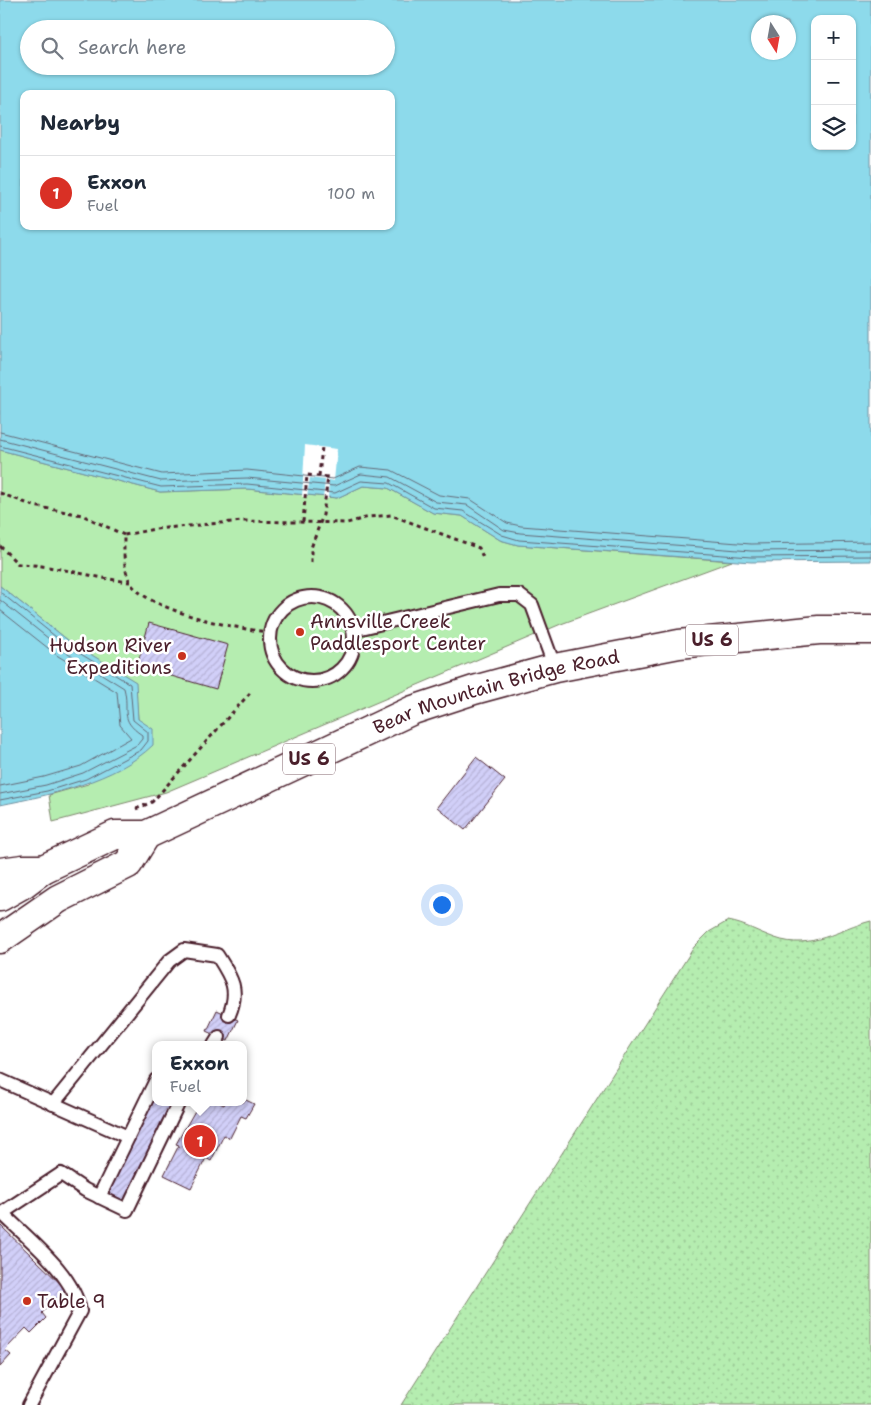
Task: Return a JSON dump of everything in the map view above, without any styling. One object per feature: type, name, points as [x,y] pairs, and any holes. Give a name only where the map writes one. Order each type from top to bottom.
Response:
[{"type":"highway","name":"Bear Mountain Bridge Road","points":[[0,897],[23,884],[43,869],[115,835],[146,835],[413,710],[474,690],[555,668],[679,644],[819,630],[871,630]]},
{"type":"highway","points":[[0,939],[58,899],[128,864],[146,835]]},
{"type":"highway","name":"US 6","points":[[0,872],[43,869]]},
{"type":"lane","points":[[353,630],[499,595],[519,595],[532,605],[555,668]]},
{"type":"lane","points":[[311,597],[325,599],[338,606],[348,617],[353,630],[354,643],[350,656],[343,668],[332,676],[319,681],[306,681],[293,677],[282,669],[274,658],[270,645],[270,632],[275,618],[284,607],[297,600],[311,597]]},
{"type":"lane","points":[[53,1104],[169,961],[184,950],[216,955],[232,981],[235,993],[229,1015]]},
{"type":"lane","points":[[0,1080],[128,1137]]},
{"type":"lane","points":[[99,1198],[124,1150],[128,1137],[136,1126],[152,1090]]},
{"type":"lane","points":[[29,1405],[80,1312],[74,1293],[65,1277],[2,1213],[61,1174],[99,1198],[128,1210],[138,1182],[175,1109]]},
{"type":"path","points":[[319,476],[322,447]]},
{"type":"path","points":[[303,522],[307,474],[328,477],[321,522],[310,548],[311,564]]},
{"type":"path","points":[[0,493],[34,506],[82,515],[124,535],[155,529],[243,521],[347,523],[369,517],[391,515],[479,548],[484,560]]},
{"type":"path","points":[[124,535],[124,557],[130,582],[140,594],[165,608],[245,630],[270,632]]},
{"type":"path","points":[[0,546],[18,564],[47,565],[104,579],[130,582]]},
{"type":"path","points":[[135,809],[152,802],[250,692]]},
{"type":"green space","name":"Annsville Creek Paddlesport Center","points":[[0,450],[160,492],[247,489],[337,498],[363,486],[388,488],[433,513],[462,516],[500,540],[518,545],[732,561],[561,624],[166,792],[53,822],[49,795],[88,784],[138,719],[135,682],[69,641],[0,586]]},
{"type":"green space","points":[[728,921],[775,938],[801,942],[824,937],[871,921],[871,1405],[401,1405],[694,947],[709,932]]},
{"type":"water","points":[[0,0],[871,0],[871,561],[751,562],[518,545],[500,540],[462,516],[433,513],[388,488],[363,486],[337,498],[247,489],[160,492],[0,450]]},
{"type":"water","points":[[0,586],[69,641],[136,682],[138,719],[153,729],[153,745],[138,758],[102,777],[61,791],[0,805]]},
{"type":"pier","points":[[305,445],[337,449],[334,481],[329,480],[328,499],[323,499],[325,480],[310,478],[307,497],[302,497]]},
{"type":"building","name":"Hudson River Expeditions","points":[[149,623],[228,645],[216,689],[137,666]]},
{"type":"building","points":[[476,757],[505,780],[465,830],[437,807]]},
{"type":"building","points":[[217,1010],[238,1020],[228,1041],[207,1031]]},
{"type":"building","points":[[152,1096],[152,1106],[173,1106],[126,1203],[105,1194]]},
{"type":"building","points":[[247,1100],[254,1104],[246,1118],[241,1116],[230,1138],[224,1135],[211,1161],[206,1158],[191,1188],[164,1175],[179,1145],[176,1144],[198,1106],[247,1106]]},
{"type":"building","name":"Table 9","points":[[0,1225],[66,1289],[42,1313],[46,1318],[31,1333],[26,1328],[5,1350],[11,1355],[0,1367]]},
{"type":"place","name":"Annsville Creek Paddlesport Center","points":[[300,632]]},
{"type":"place","name":"Hudson River Expeditions","points":[[182,656]]},
{"type":"place","name":"Exxon","points":[[200,1141]]},
{"type":"place","name":"Table 9","points":[[27,1301]]}]
